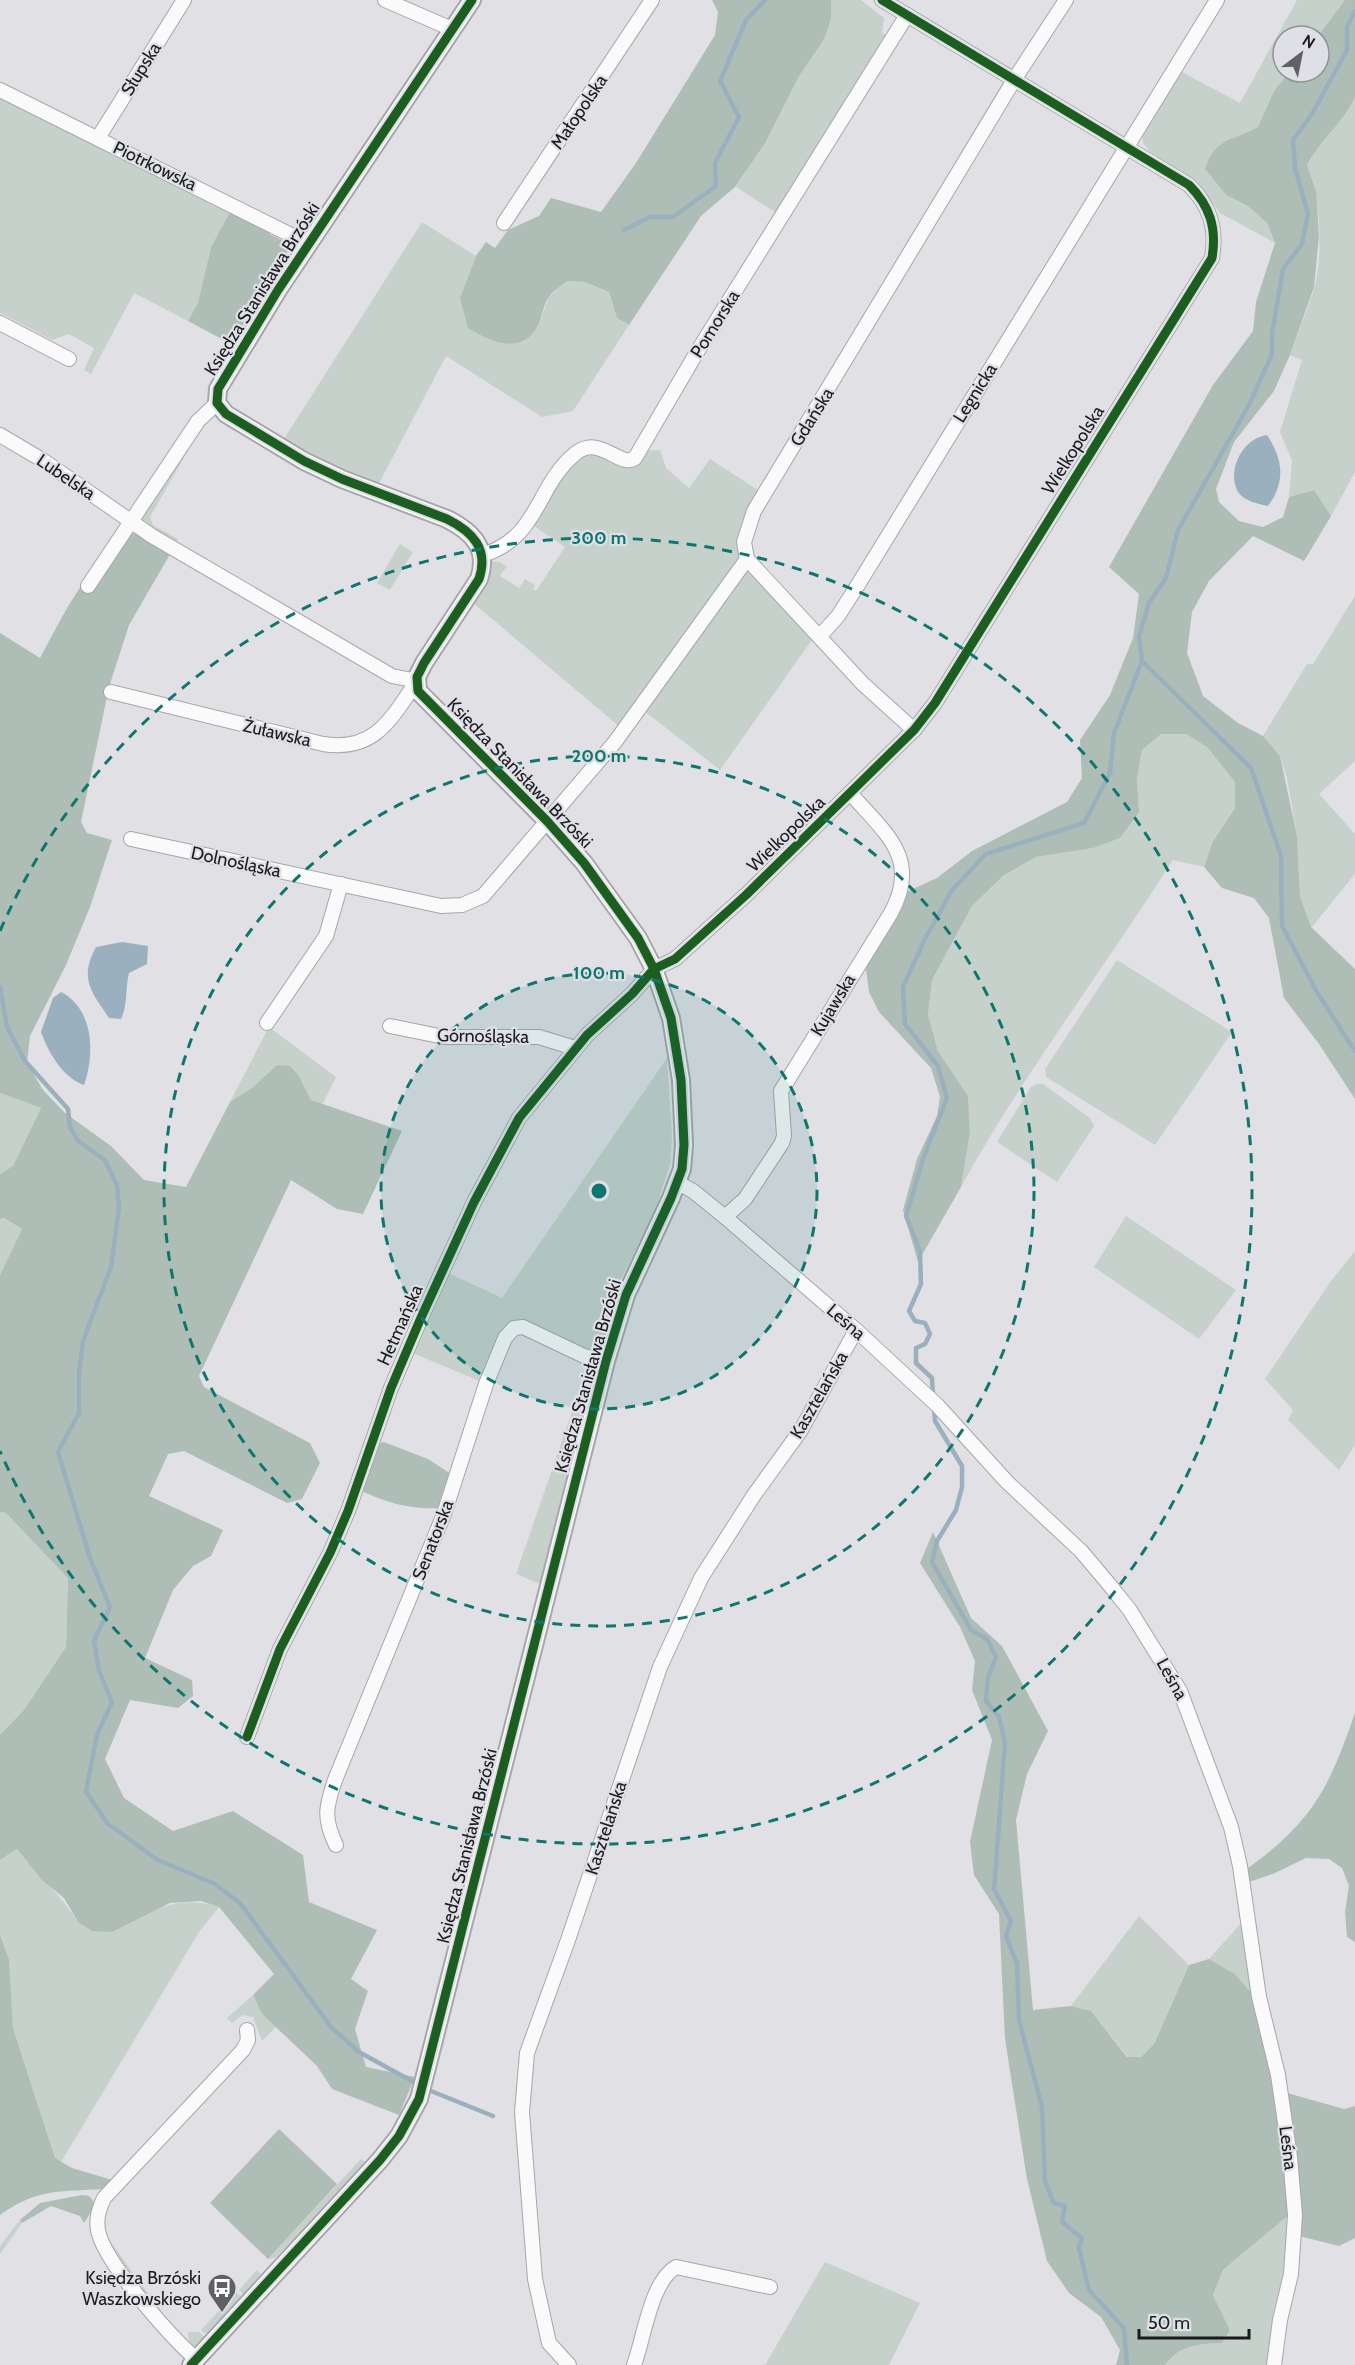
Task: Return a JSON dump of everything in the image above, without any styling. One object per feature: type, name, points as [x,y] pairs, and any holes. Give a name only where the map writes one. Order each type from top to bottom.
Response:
[{"type":"street","name":"Słupska","points":[[98,138],[184,0]]},
{"type":"street","points":[[386,0],[452,29]]},
{"type":"street","name":"Księdza Stanisława Brzóski","points":[[88,586],[198,421],[217,403],[218,389],[309,244],[472,0]]},
{"type":"street","name":"Małopolska","points":[[504,223],[652,0]]},
{"type":"street","name":"Wielkopolska","points":[[654,969],[675,959],[851,794],[914,730],[935,703],[1212,258],[1215,241],[1213,225],[1201,197],[1189,185],[882,0]]},
{"type":"street","name":"Gdańska","points":[[747,560],[744,542],[754,511],[1014,80],[1066,0]]},
{"type":"street","points":[[1126,146],[1217,0]]},
{"type":"street","name":"Pomorska","points":[[482,555],[504,547],[518,535],[556,476],[577,452],[597,447],[623,460],[635,458],[852,100],[907,15]]},
{"type":"street","name":"Piotrkowska","points":[[0,90],[309,244]]},
{"type":"street","name":"Legnicka","points":[[820,636],[838,616],[1126,146]]},
{"type":"street","points":[[0,323],[69,359]]},
{"type":"street","name":"Księdza Stanisława Brzóski","points":[[217,403],[226,414],[304,461],[342,479],[462,527],[476,539],[482,555]]},
{"type":"street","name":"Lubelska","points":[[0,435],[44,461],[131,521]]},
{"type":"street","points":[[131,521],[152,536],[392,676],[417,681],[424,663],[479,579],[482,555]]},
{"type":"street","points":[[548,821],[615,742],[660,683],[747,560],[863,684],[914,730]]},
{"type":"street","name":"Księdza Stanisława Brzóski","points":[[193,2362],[380,2160],[411,2117],[423,2088],[606,1361],[626,1295],[678,1183],[684,1145],[681,1080],[671,1018],[654,969],[618,908],[548,821],[425,701],[418,691],[417,681]]},
{"type":"street","name":"Żuławska","points":[[111,693],[323,744],[348,746],[363,742],[383,727],[417,681]]},
{"type":"street","name":"Kujawska","points":[[725,1217],[745,1199],[782,1143],[784,1136],[781,1091],[891,913],[901,892],[904,876],[898,851],[851,794]]},
{"type":"street","name":"Dolnośląska","points":[[131,839],[441,906],[462,905],[483,896],[548,821]]},
{"type":"street","points":[[267,1023],[326,936],[341,884]]},
{"type":"street","name":"Hetmańska","points":[[247,1737],[280,1649],[330,1553],[348,1511],[391,1388],[474,1202],[519,1118],[574,1048],[632,994],[654,969]]},
{"type":"street","name":"Górnośląska","points":[[390,1026],[444,1037],[539,1037],[574,1048]]},
{"type":"street","name":"Leśna","points":[[678,1183],[693,1191],[725,1217],[856,1330],[937,1405],[1006,1482],[1081,1551],[1129,1609],[1180,1691],[1216,1782],[1240,1866],[1251,1951],[1278,2075],[1291,2168],[1295,2215],[1291,2274],[1280,2320],[1274,2365]]},
{"type":"street","name":"Senatorska","points":[[336,1845],[327,1822],[326,1807],[335,1780],[444,1514],[486,1384],[505,1338],[514,1328],[523,1327],[584,1356],[606,1361]]},
{"type":"street","name":"Kasztelańska","points":[[569,2365],[549,2343],[535,2279],[522,2112],[530,2042],[568,1940],[660,1667],[700,1578],[754,1495],[801,1430],[856,1330]]},
{"type":"street","points":[[193,2362],[114,2262],[101,2240],[98,2214],[104,2198],[243,2050],[248,2040],[247,2030]]},
{"type":"street","points":[[634,2365],[659,2287],[666,2273],[676,2267],[770,2287]]},
{"type":"shaded area","points":[[712,0],[831,0],[831,19],[824,39],[799,76],[765,143],[735,187],[701,216],[629,325],[617,318],[609,292],[585,282],[567,281],[549,297],[537,327],[530,336],[522,341],[504,343],[495,341],[468,328],[460,298],[476,256],[486,242],[495,248],[508,230],[539,216],[551,198],[601,212],[636,163],[715,35],[718,12]]},
{"type":"shaded area","points":[[831,0],[861,0],[884,18],[882,33],[886,35],[778,214],[736,187],[820,42],[828,24]]},
{"type":"shaded area","points":[[1297,0],[1345,0],[1327,24],[1284,24]]},
{"type":"shaded area","points":[[1345,0],[1355,0],[1355,97],[1345,115],[1307,165],[1316,191],[1319,236],[1314,287],[1290,355],[1274,391],[1234,442],[1216,489],[1219,502],[1239,521],[1263,527],[1283,517],[1289,497],[1314,490],[1331,516],[1304,561],[1253,536],[1209,581],[1192,612],[1187,653],[1203,696],[1238,723],[1263,736],[1280,756],[1297,836],[1300,896],[1311,927],[1355,969],[1355,1099],[1319,1044],[1284,998],[1269,918],[1254,898],[1222,888],[1204,867],[1212,843],[1235,808],[1235,782],[1207,747],[1186,734],[1161,734],[1142,750],[1137,778],[1139,812],[1120,838],[1093,848],[1036,857],[1004,875],[972,906],[932,980],[928,1015],[938,1051],[968,1096],[970,1132],[961,1187],[918,1262],[903,1210],[917,1159],[937,1116],[940,1097],[931,1068],[879,1012],[869,992],[866,969],[873,949],[904,893],[937,878],[972,851],[1067,802],[1082,778],[1080,740],[1110,695],[1133,638],[1139,594],[1109,567],[1213,385],[1253,331],[1256,302],[1275,243],[1267,223],[1248,206],[1226,195],[1205,169],[1214,151],[1220,145],[1258,127],[1274,91],[1280,84],[1331,84],[1331,24],[1327,24]]},
{"type":"shaded area","points":[[1271,47],[1271,84],[1280,84],[1274,91],[1258,127],[1220,146],[1214,151],[1205,169],[1226,195],[1248,206],[1267,223],[1275,243],[1220,213],[1197,181],[1150,152],[1143,143],[1142,134],[1178,70],[1240,103]]},
{"type":"shaded area","points":[[0,96],[231,210],[211,247],[198,304],[188,321],[134,293],[91,374],[84,370],[94,348],[69,334],[52,340],[0,313]]},
{"type":"shaded area","points":[[1355,97],[1355,472],[1331,516],[1313,490],[1289,497],[1292,460],[1280,432],[1302,360],[1290,355],[1314,289],[1319,259],[1318,210],[1307,165],[1345,115]]},
{"type":"shaded area","points":[[231,210],[270,229],[269,234],[286,246],[287,254],[231,344],[188,321],[198,303],[211,247]]},
{"type":"shaded area","points":[[422,222],[476,256],[460,298],[537,328],[549,297],[566,281],[585,282],[609,292],[617,318],[629,325],[573,411],[542,417],[446,356],[378,485],[352,476],[282,442]]},
{"type":"shaded area","points":[[190,438],[194,440],[150,517],[153,525],[178,539],[176,543],[143,525],[141,515]]},
{"type":"shaded area","points":[[660,450],[666,468],[689,488],[710,459],[761,492],[740,536],[739,560],[620,727],[472,602],[490,561],[500,562],[507,566],[500,576],[519,588],[525,579],[535,585],[533,589],[536,591],[565,547],[531,524],[560,478],[589,452],[622,463],[644,451]]},
{"type":"shaded area","points":[[129,533],[138,534],[167,549],[169,556],[129,625],[109,687],[81,822],[87,833],[112,840],[90,907],[66,965],[30,1036],[27,1063],[43,1090],[65,1113],[111,1146],[144,1180],[186,1187],[230,1102],[253,1087],[277,1065],[290,1066],[299,1076],[311,1100],[402,1131],[363,1214],[337,1209],[291,1180],[199,1376],[204,1387],[310,1443],[320,1463],[302,1499],[287,1503],[184,1451],[168,1454],[149,1496],[223,1530],[211,1556],[193,1566],[173,1590],[145,1658],[192,1680],[193,1696],[178,1708],[130,1700],[105,1759],[124,1798],[173,1831],[233,1811],[303,1855],[309,1902],[377,1930],[351,1979],[368,1991],[355,2029],[366,2067],[415,2077],[399,2115],[332,2089],[317,2066],[262,2014],[253,1995],[274,1974],[219,1907],[201,1901],[170,1903],[112,1932],[92,1931],[78,1922],[64,1898],[43,1881],[17,1849],[0,1860],[0,1735],[24,1710],[66,1647],[68,1578],[6,1513],[0,1512],[0,1275],[22,1229],[4,1218],[0,1219],[0,1174],[13,1166],[41,1108],[0,1093],[0,633],[40,658],[68,606],[88,576],[113,547]]},
{"type":"shaded area","points":[[400,544],[413,552],[390,590],[377,583]]},
{"type":"shaded area","points":[[750,572],[814,637],[720,770],[643,710],[744,573]]},
{"type":"shaded area","points":[[1355,596],[1355,761],[1319,794],[1355,834],[1355,874],[1311,928],[1300,896],[1297,836],[1287,778],[1280,756],[1263,736],[1307,664],[1313,664]]},
{"type":"shaded area","points":[[1161,734],[1186,734],[1207,747],[1235,782],[1235,808],[1212,843],[1204,867],[1173,860],[1037,1062],[961,1187],[970,1132],[968,1096],[938,1051],[928,1015],[932,980],[972,906],[1004,875],[1036,857],[1093,848],[1139,812],[1137,778],[1142,750]]},
{"type":"shaded area","points":[[1117,960],[1232,1032],[1155,1145],[1046,1077],[1045,1069]]},
{"type":"shaded area","points":[[269,1027],[336,1077],[322,1105],[311,1100],[299,1076],[277,1065],[253,1087],[230,1102]]},
{"type":"shaded area","points":[[667,1058],[672,1137],[670,1164],[655,1211],[618,1285],[598,1356],[523,1322],[482,1382],[410,1352],[446,1272],[502,1298]]},
{"type":"shaded area","points":[[1036,1084],[1043,1084],[1090,1118],[1094,1126],[1057,1182],[997,1142],[1030,1088]]},
{"type":"shaded area","points":[[0,1093],[41,1108],[13,1166],[0,1174]]},
{"type":"shaded area","points":[[1126,1216],[1236,1290],[1199,1339],[1094,1267]]},
{"type":"shaded area","points":[[4,1218],[22,1229],[0,1275],[0,1219]]},
{"type":"shaded area","points":[[1355,1251],[1355,1445],[1339,1470],[1288,1420],[1293,1410],[1265,1379],[1331,1281]]},
{"type":"shaded area","points":[[589,1390],[540,1584],[516,1574],[573,1409],[579,1397]]},
{"type":"shaded area","points":[[384,1442],[428,1459],[451,1474],[441,1508],[399,1505],[360,1490],[376,1444]]},
{"type":"shaded area","points":[[0,1512],[6,1513],[68,1577],[66,1647],[24,1710],[0,1735]]},
{"type":"shaded area","points":[[933,1532],[971,1618],[1002,1646],[1048,1731],[1027,1774],[1016,1820],[1033,2010],[1071,2006],[1091,2011],[1127,2057],[1141,2057],[1154,2044],[1189,1965],[1209,1959],[1235,1974],[1255,1997],[1274,2077],[1290,2214],[1223,2270],[1213,2295],[1230,2330],[1222,2343],[1190,2347],[1177,2353],[1165,2365],[1116,2365],[1120,2350],[1101,2317],[1069,2293],[1047,2261],[1027,2179],[1005,2039],[999,1914],[974,1875],[970,1842],[992,1740],[972,1690],[975,1661],[960,1627],[920,1563]]},
{"type":"shaded area","points":[[1355,1713],[1355,1942],[1347,1937],[1345,1912],[1349,1886],[1342,1868],[1329,1859],[1306,1858],[1249,1882],[1248,1868],[1288,1834],[1304,1818],[1316,1801],[1327,1783]]},
{"type":"shaded area","points":[[17,1849],[78,1922],[112,1932],[163,1907],[189,1902],[219,1907],[199,1932],[61,2162],[55,2158],[13,2028],[9,1959],[0,1935],[0,1860]]},
{"type":"shaded area","points":[[1139,1916],[1189,1965],[1154,2044],[1141,2057],[1128,2057],[1091,2011],[1071,2006]]},
{"type":"shaded area","points":[[1242,1922],[1255,1997],[1235,1974],[1209,1959]]},
{"type":"shaded area","points":[[0,1935],[9,1959],[13,2028],[55,2158],[72,2168],[112,2180],[104,2189],[61,2191],[38,2196],[0,2215]]},
{"type":"shaded area","points":[[253,1995],[262,2014],[277,2026],[262,2041],[253,2017],[242,2015],[232,2023],[227,2018]]},
{"type":"shaded area","points":[[1287,2093],[1344,2109],[1355,2106],[1355,2238],[1339,2246],[1299,2236]]},
{"type":"shaded area","points":[[279,2129],[337,2184],[268,2259],[210,2203]]},
{"type":"shaded area","points":[[361,2159],[365,2162],[288,2245],[275,2258],[268,2259]]},
{"type":"shaded area","points":[[82,2195],[89,2196],[94,2202],[93,2209],[84,2223],[80,2216],[51,2206],[22,2223],[20,2220],[40,2203]]},
{"type":"shaded area","points":[[1290,2214],[1288,2275],[1270,2365],[1165,2365],[1177,2353],[1190,2347],[1222,2343],[1230,2330],[1213,2295],[1223,2270]]},
{"type":"shaded area","points":[[20,2220],[22,2223],[0,2254],[0,2246]]},
{"type":"shaded area","points":[[101,2229],[176,2332],[172,2331],[107,2244]]},
{"type":"shaded area","points":[[825,2262],[920,2303],[889,2365],[765,2365]]},
{"type":"shaded area","points":[[257,2270],[261,2274],[243,2294],[239,2290]]},
{"type":"shaded area","points":[[236,2293],[241,2296],[206,2334],[201,2330]]},
{"type":"shaded area","points":[[188,2332],[199,2332],[204,2337],[194,2347],[189,2342]]},
{"type":"water","points":[[1267,435],[1276,453],[1280,470],[1278,488],[1268,506],[1244,498],[1238,492],[1234,474],[1239,456],[1244,449],[1258,437]]},
{"type":"water","points":[[122,942],[148,946],[147,964],[129,973],[125,1008],[121,1019],[109,1018],[92,992],[88,968],[96,947]]},
{"type":"water","points":[[61,992],[80,1009],[89,1033],[90,1060],[84,1085],[69,1077],[57,1063],[41,1032],[53,998]]},
{"type":"waterway","points":[[624,230],[650,217],[673,217],[716,186],[715,163],[739,117],[720,81],[746,20],[765,0]]},
{"type":"waterway","points":[[933,1397],[932,1378],[916,1363],[916,1348],[925,1344],[930,1334],[925,1323],[915,1321],[909,1311],[921,1284],[920,1251],[906,1216],[923,1159],[947,1098],[938,1066],[905,1024],[903,987],[925,939],[952,890],[986,854],[1084,823],[1110,773],[1114,733],[1142,661],[1139,636],[1149,603],[1166,578],[1178,530],[1249,405],[1272,354],[1272,334],[1283,269],[1302,244],[1308,214],[1295,168],[1293,140],[1312,114],[1347,50],[1347,27],[1355,11]]},
{"type":"waterway","points":[[1142,661],[1251,768],[1281,856],[1282,926],[1317,992],[1355,1051]]},
{"type":"waterway","points":[[0,987],[7,1027],[25,1061],[68,1109],[70,1127],[78,1141],[105,1160],[117,1185],[119,1208],[111,1267],[83,1341],[79,1373],[79,1413],[58,1452],[90,1558],[110,1607],[94,1641],[99,1671],[112,1702],[97,1735],[86,1791],[107,1823],[156,1859],[215,1884],[240,1903],[331,2027],[359,2052],[419,2085]]},
{"type":"waterway","points":[[934,1408],[935,1421],[962,1466],[962,1487],[956,1510],[937,1541],[932,1562],[971,1630],[987,1639],[996,1657],[988,1677],[986,1701],[999,1717],[1005,1743],[994,1889],[1011,1921],[1006,1936],[1017,1963],[1019,2020],[1042,2107],[1045,2182],[1054,2203],[1065,2206],[1062,2222],[1082,2238],[1079,2248],[1089,2290],[1124,2328],[1127,2365]]},
{"type":"waterway","points":[[426,2089],[493,2116]]},
{"type":"cycle path","points":[[191,2365],[380,2160],[399,2136],[419,2099],[606,1361],[626,1295],[682,1169],[684,1145],[681,1080],[671,1018],[654,969],[638,938],[584,863],[547,821],[418,691],[417,677],[424,663],[479,579],[482,559],[476,543],[464,530],[447,519],[342,479],[304,461],[226,414],[217,403],[218,389],[278,290],[472,0]]},
{"type":"cycle path","points":[[247,1737],[280,1649],[330,1553],[348,1511],[391,1388],[420,1320],[474,1202],[519,1118],[587,1035],[632,994],[654,969],[675,959],[746,895],[914,730],[935,703],[1212,258],[1213,237],[1210,218],[1202,201],[1189,185],[882,0]]},
{"type":"place","name":"Księdza Brzóski Waszkowskiego","points":[[222,2314]]}]
